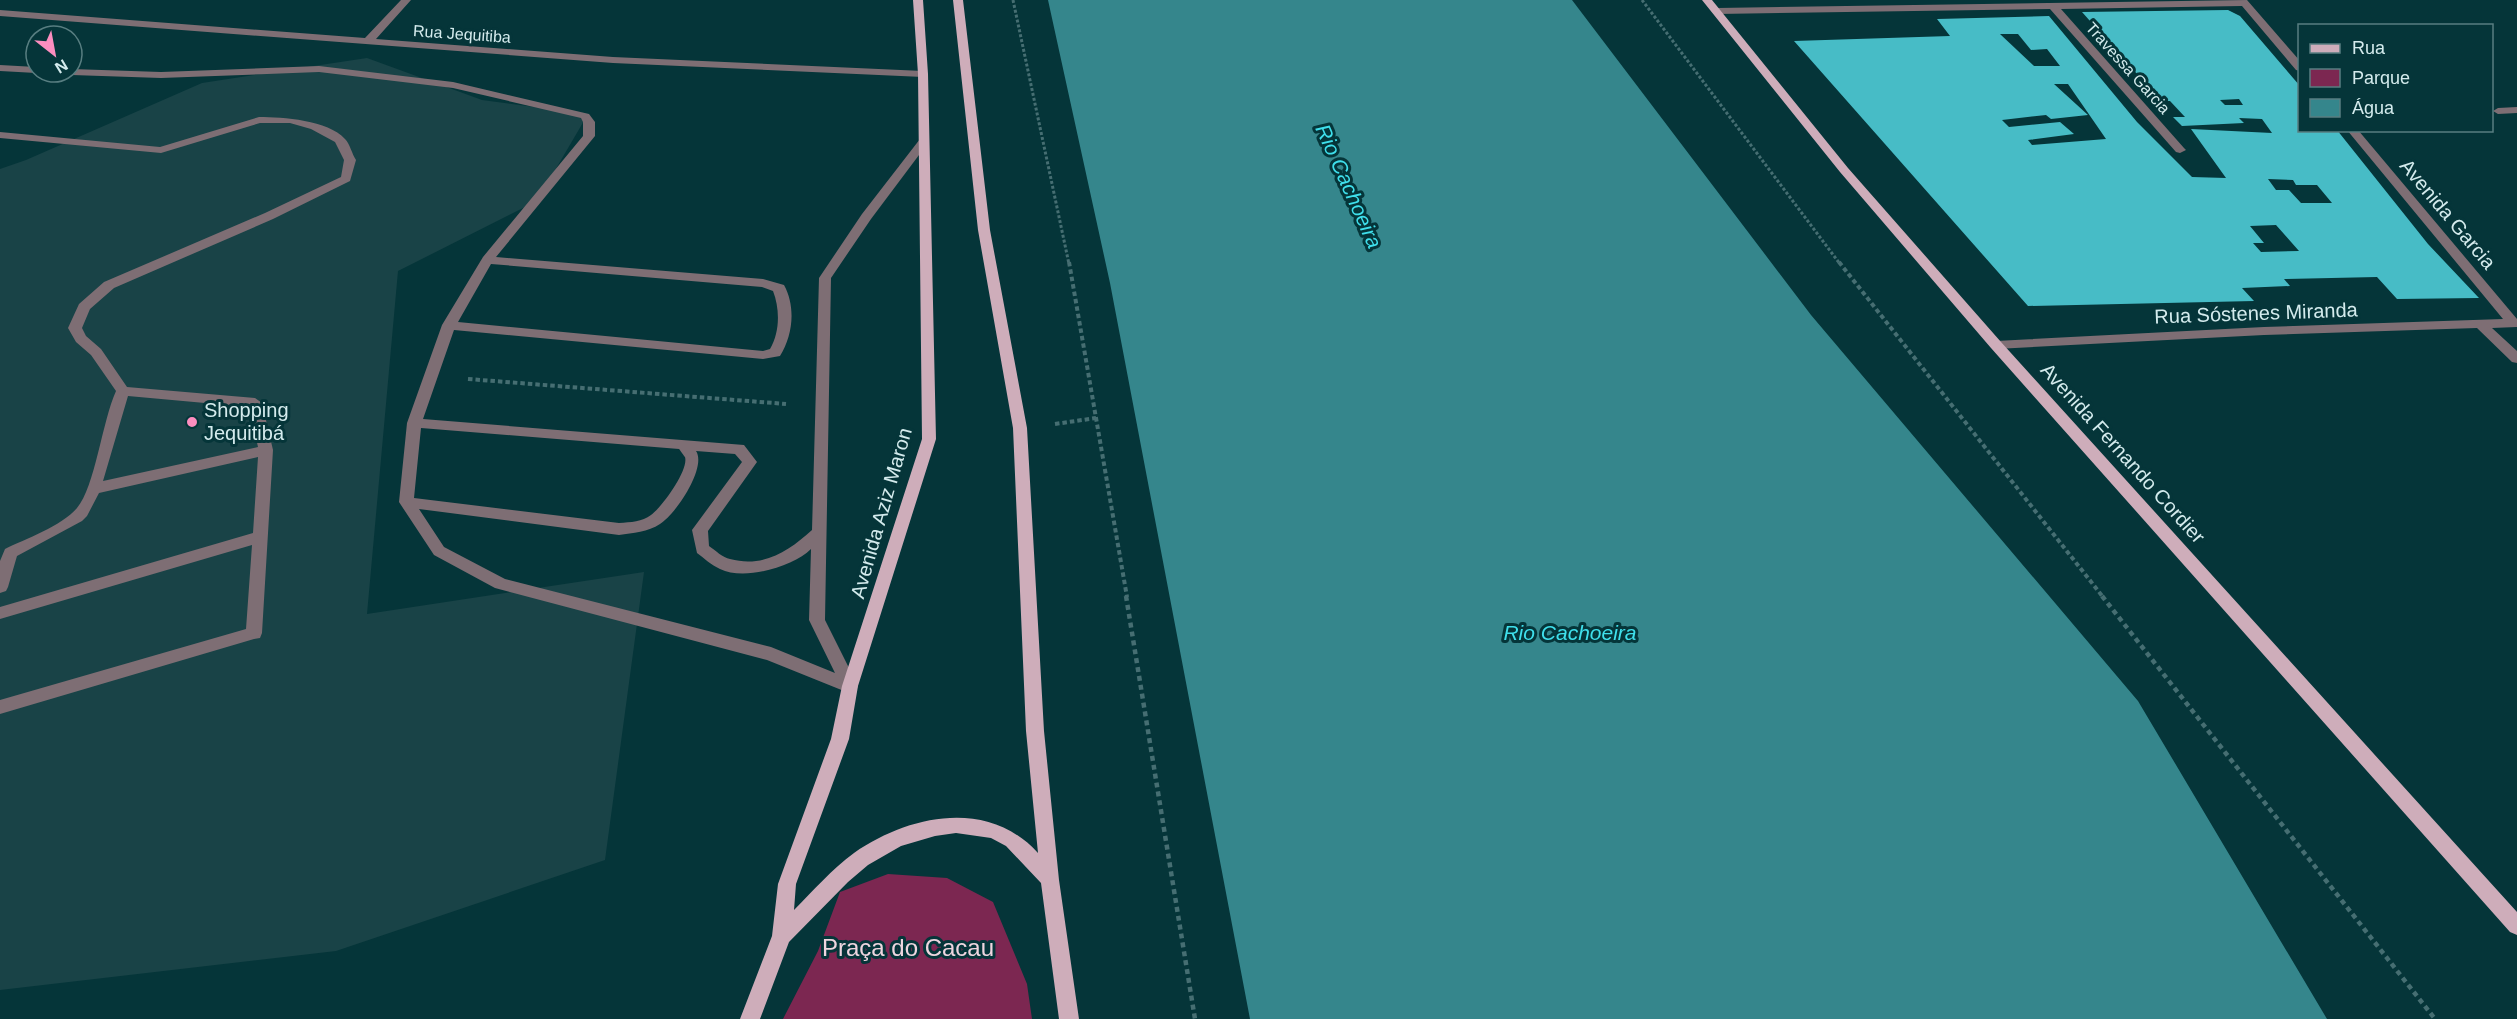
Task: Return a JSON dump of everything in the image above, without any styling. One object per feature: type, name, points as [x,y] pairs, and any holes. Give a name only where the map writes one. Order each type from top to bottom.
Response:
[{"type":"main road","name":"Avenida Aziz Maron","points":[[750,1019],[782,936],[787,884],[840,739],[850,686],[929,439],[923,74],[918,0]]},
{"type":"main road","points":[[958,0],[984,230],[1020,428],[1035,731],[1050,880],[1069,1019]]},
{"type":"main road","name":"Avenida Fernando Cordier","points":[[1712,6],[1844,170],[1996,345],[2517,926]]},
{"type":"main road","points":[[782,936],[861,858],[903,837],[946,824],[978,825],[1011,839],[1050,880]]},
{"type":"street","points":[[367,42],[406,0]]},
{"type":"street","points":[[1712,6],[2244,2],[2298,66]]},
{"type":"street","name":"Travessa Garcia","points":[[2060,4],[2180,150]]},
{"type":"street","name":"Rua Jequitiba","points":[[0,13],[613,60],[923,74]]},
{"type":"street","points":[[0,68],[24,69]]},
{"type":"street","points":[[84,72],[161,75],[319,69],[453,85],[585,116],[589,122],[590,136],[487,260],[449,325],[414,423],[406,502],[439,551],[501,584],[730,642],[771,654],[850,686]]},
{"type":"street","points":[[2498,111],[2517,110]]},
{"type":"street","points":[[0,135],[161,150],[259,120],[291,120],[315,127],[340,140],[350,160],[346,179],[278,212],[109,285],[84,307],[75,328],[81,339],[96,352],[123,391]]},
{"type":"street","name":"Avenida Garcia","points":[[2354,132],[2515,323]]},
{"type":"street","points":[[850,686],[817,620],[825,278],[866,217],[924,141]]},
{"type":"street","points":[[449,325],[763,355],[775,353],[782,344],[784,300],[779,288],[763,283],[487,260]]},
{"type":"street","name":"Rua Sóstenes Miranda","points":[[1996,345],[2264,331],[2515,323]]},
{"type":"street","points":[[2481,325],[2517,359]]},
{"type":"street","points":[[0,707],[254,633],[266,450],[255,403],[123,391]]},
{"type":"street","points":[[0,586],[10,553],[82,513],[93,489],[114,408],[123,391]]},
{"type":"street","points":[[414,423],[739,449],[750,462],[700,530],[702,549],[725,565],[762,567],[797,554],[820,531]]},
{"type":"street","points":[[406,502],[619,529],[638,529],[657,520],[693,466],[692,456],[683,444]]},
{"type":"street","points":[[93,489],[266,450]]},
{"type":"street","points":[[0,613],[260,537]]},
{"type":"path","points":[[1013,0],[1060,212],[1116,531],[1195,1019]]},
{"type":"path","points":[[1642,0],[1789,199],[2435,1019]]},
{"type":"path","points":[[431,376],[823,407]]},
{"type":"shaded area","name":"Shopping Jequitibá","points":[[367,58],[482,100],[588,114],[537,201],[398,271],[367,614],[644,572],[605,860],[336,951],[0,990],[0,169],[26,160],[202,83]]},
{"type":"green space","name":"Praça do Cacau","points":[[888,874],[947,878],[993,902],[1027,984],[1032,1019],[783,1019],[818,951],[840,892]]},
{"type":"water","name":"Rio Cachoeira","points":[[1048,0],[1572,0],[1811,315],[2138,701],[2327,1019],[1250,1019],[1110,283]]},
{"type":"building","points":[[2228,10],[2240,16],[2298,84],[2298,132],[2339,132],[2428,244],[2479,298],[2397,299],[2377,277],[2284,279],[2290,286],[2242,288],[2254,301],[2028,306],[1794,41],[1950,36],[1937,19],[2049,16],[2137,122],[2192,177],[2226,178],[2191,129],[2272,133],[2262,119],[2239,118],[2244,123],[2182,126],[2173,117],[2185,117],[2170,101],[2161,101],[2082,12]],"holes":[[[2000,34],[2018,34],[2031,50],[2047,49],[2060,66],[2034,66]],[[2054,84],[2068,84],[2106,139],[2032,145],[2028,140],[2074,134],[2060,122],[2009,127],[2002,120],[2046,115],[2051,119],[2088,115]],[[2239,99],[2243,105],[2225,105],[2220,100]],[[2268,179],[2293,180],[2296,185],[2317,185],[2332,203],[2301,203],[2289,190],[2276,190]],[[2276,225],[2299,251],[2261,252],[2253,243],[2264,243],[2250,226]]]},
{"type":"place","name":"Shopping Jequitibá","points":[[192,422]]}]
